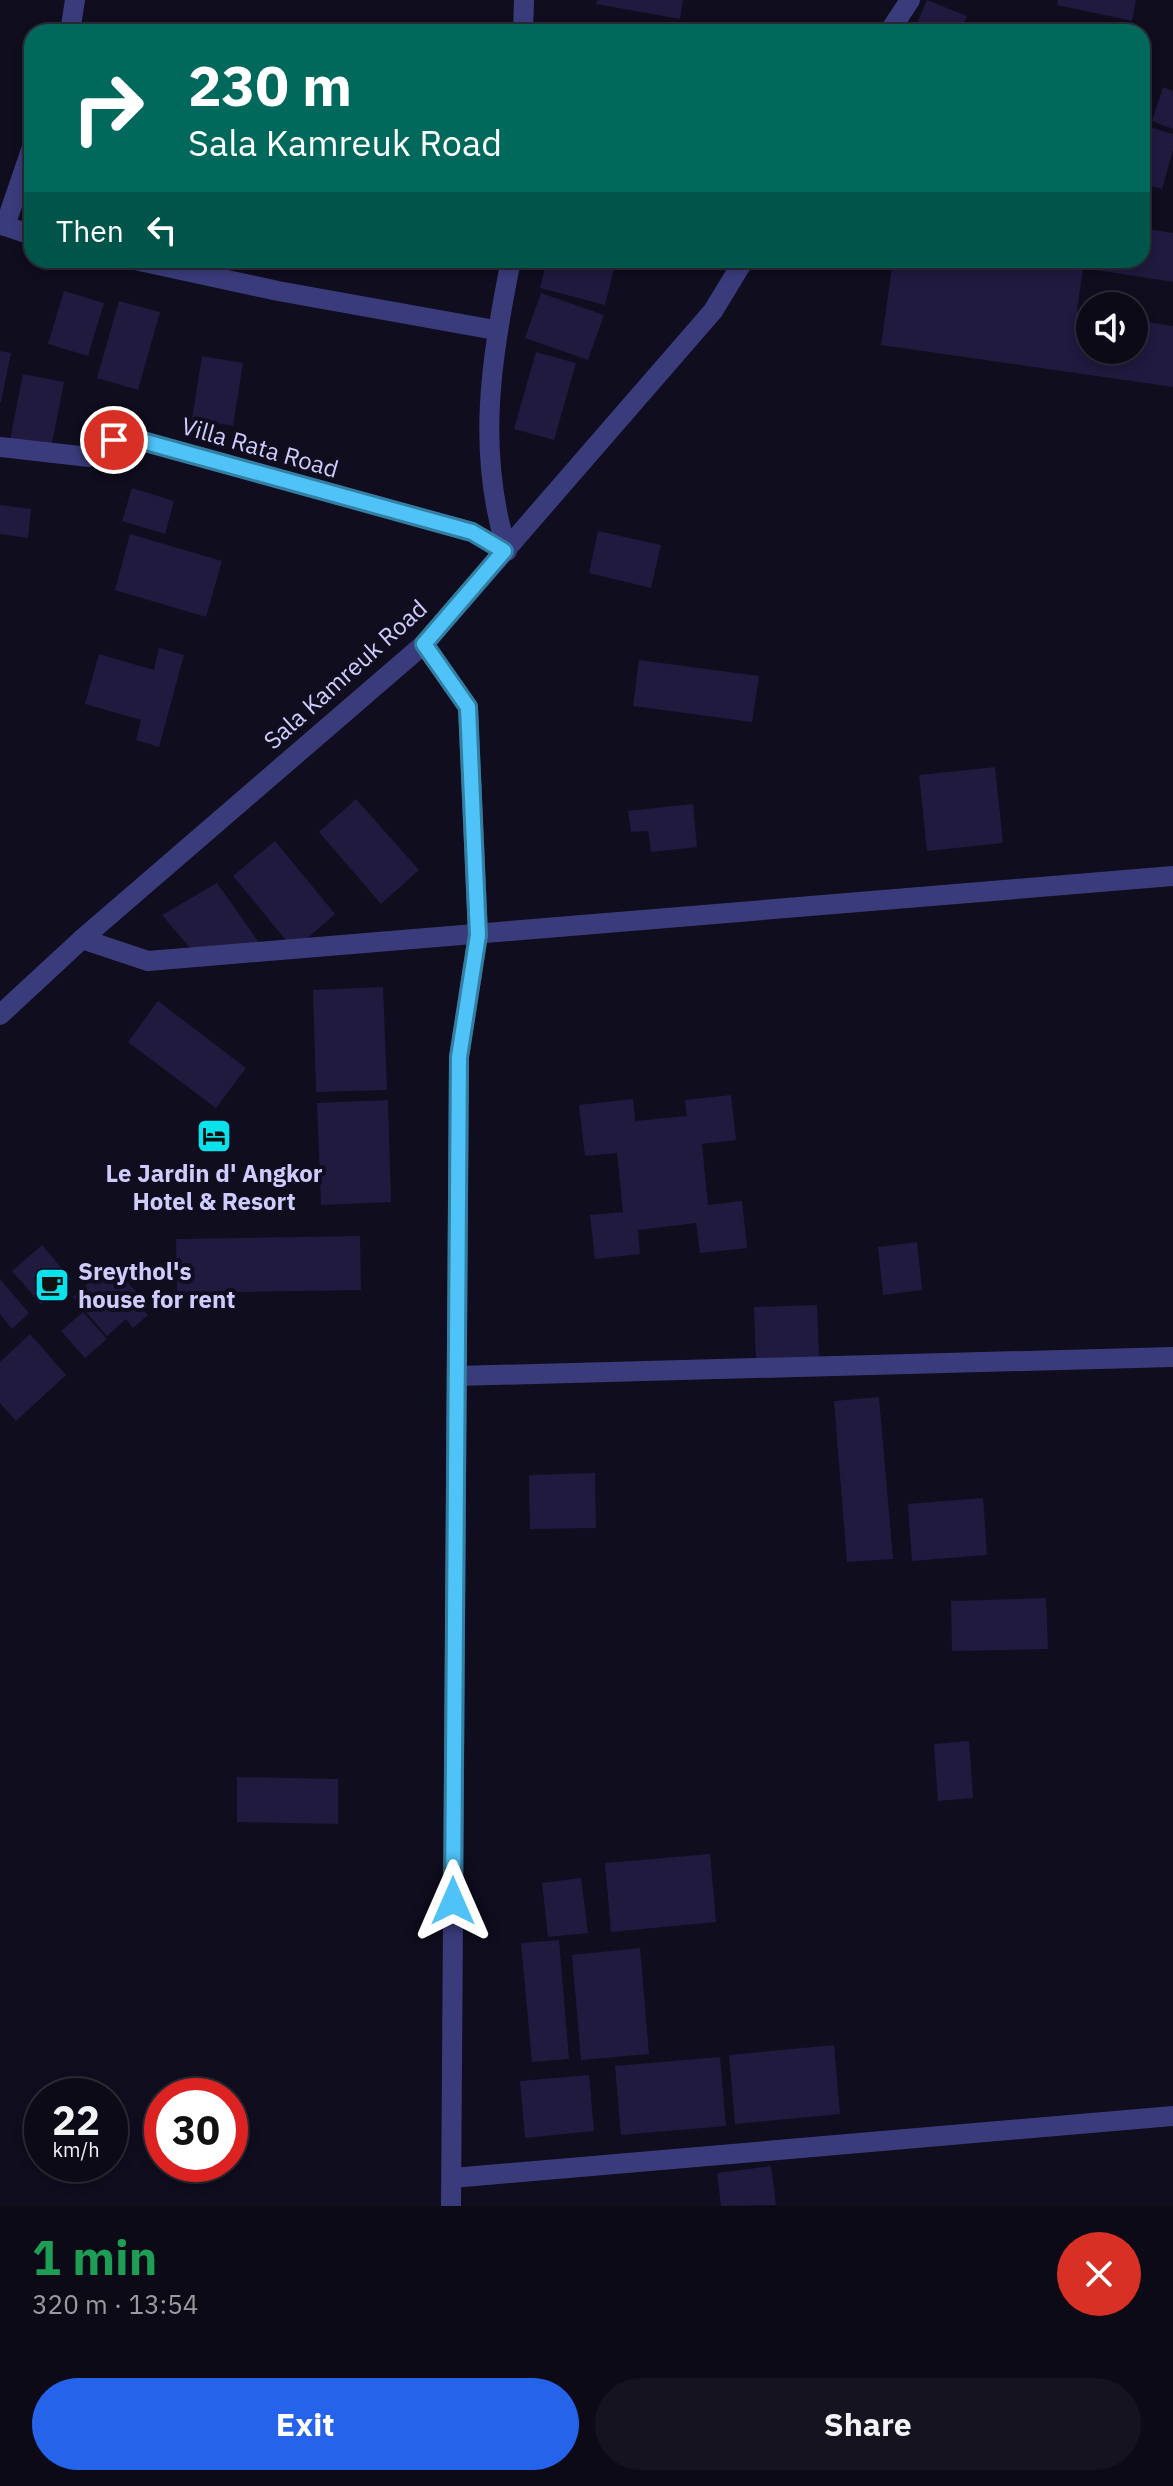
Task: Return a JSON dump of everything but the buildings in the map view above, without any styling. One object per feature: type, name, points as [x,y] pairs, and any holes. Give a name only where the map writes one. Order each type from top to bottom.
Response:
[{"type":"street","points":[[71,24],[75,0]]},
{"type":"street","points":[[523,24],[524,0]]},
{"type":"street","points":[[894,24],[910,0]]},
{"type":"street","points":[[24,169],[3,225],[24,232]]},
{"type":"street","points":[[172,268],[278,291],[495,330]]},
{"type":"street","points":[[506,551],[494,507],[487,427],[495,330],[509,268]]},
{"type":"street","name":"Sala Kamreuk Road","points":[[0,1015],[82,939],[424,644],[713,311],[739,268]]},
{"type":"street","name":"Villa Rata Road","points":[[0,447],[89,457],[102,453],[124,436],[472,532],[506,551]]},
{"type":"street","points":[[424,644],[468,707],[478,935],[459,1057],[451,2206]]},
{"type":"street","points":[[82,939],[148,961],[1173,876]]},
{"type":"street","points":[[457,1376],[1173,1357]]},
{"type":"street","points":[[452,2178],[1173,2116]]},
{"type":"place","name":"Le Jardin d' Angkor Hotel & Resort","points":[[214,1136]]},
{"type":"place","name":"Sreythol's house for rent","points":[[52,1285]]},
{"type":"route","points":[[114,440],[124,436],[472,532],[504,551],[424,644],[468,707],[478,935],[459,1057],[453,1901]]}]
